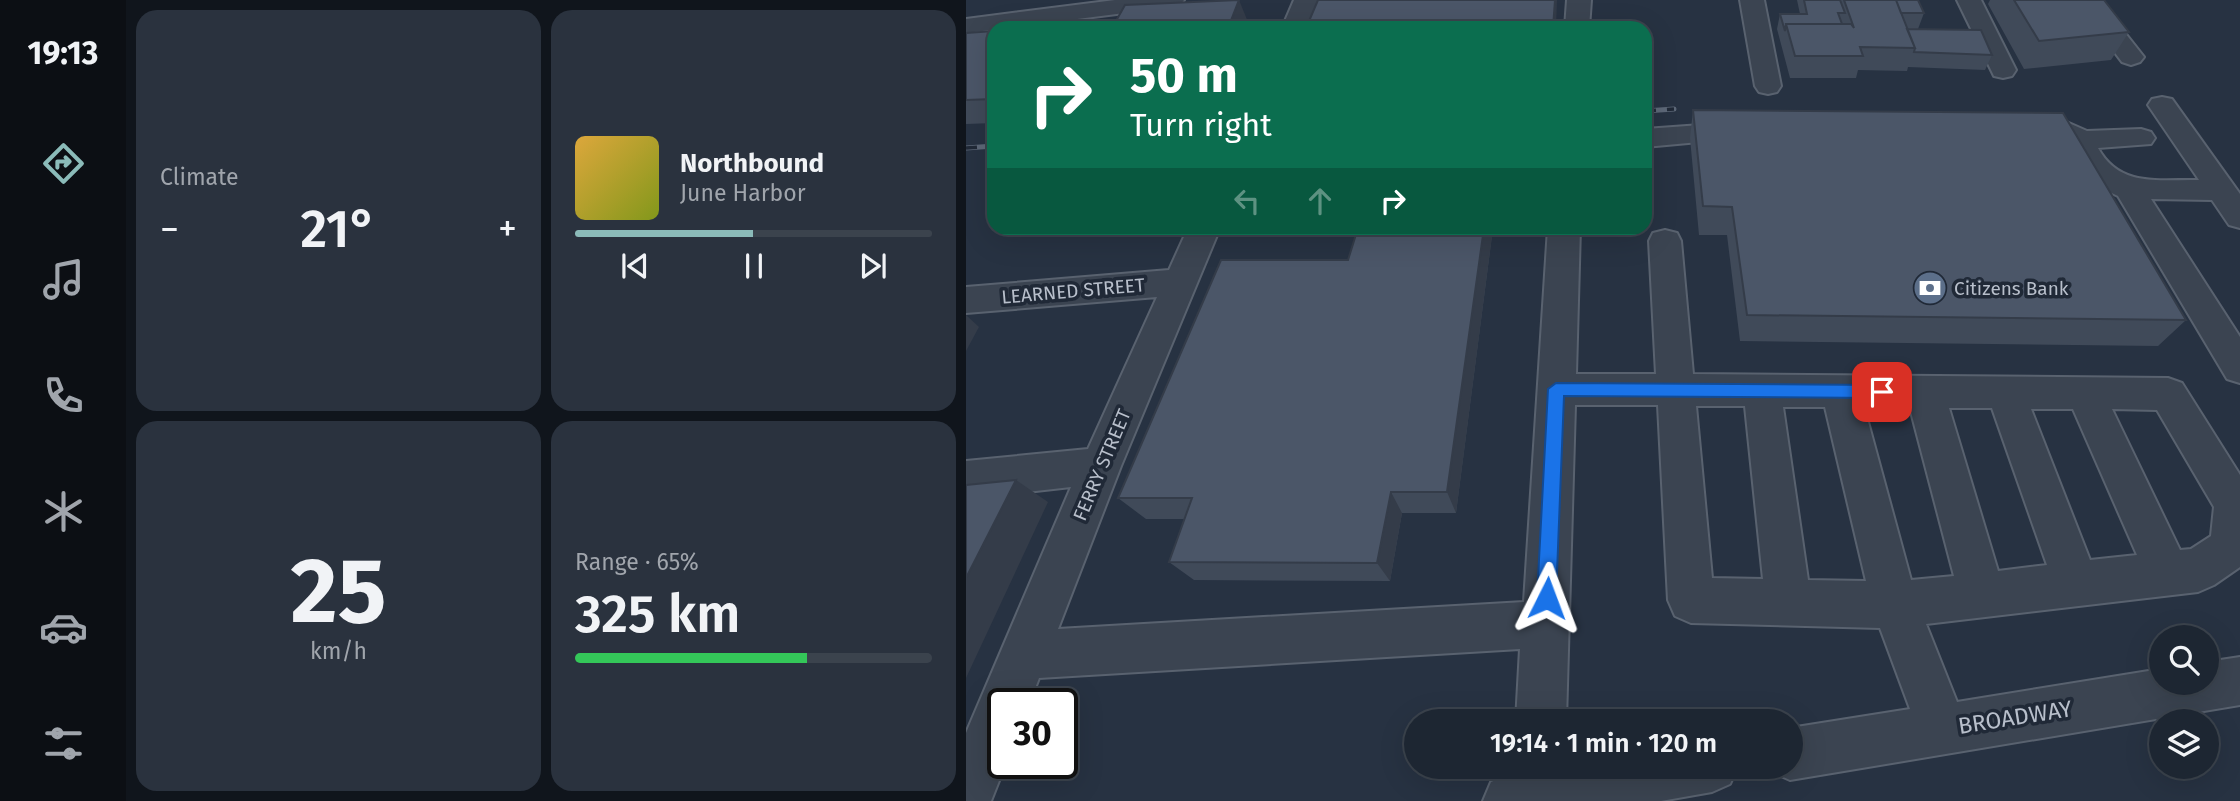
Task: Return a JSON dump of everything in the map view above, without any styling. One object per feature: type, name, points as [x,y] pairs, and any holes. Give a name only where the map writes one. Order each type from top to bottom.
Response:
[{"type":"street","points":[[1006,21],[1172,0]]},
{"type":"street","points":[[1297,21],[1307,0]]},
{"type":"street","points":[[1578,21],[1579,0]]},
{"type":"street","points":[[1752,0],[1768,86]]},
{"type":"street","points":[[1969,0],[2003,70]]},
{"type":"street","points":[[2087,0],[2131,57]]},
{"type":"street","points":[[966,26],[987,23]]},
{"type":"street","points":[[2162,105],[2240,217]]},
{"type":"street","points":[[2007,128],[2063,128],[2079,140],[2094,168],[2129,189],[2222,190]]},
{"type":"street","points":[[1652,138],[1763,130]]},
{"type":"street","points":[[2079,140],[2141,138]]},
{"type":"street","points":[[2129,189],[2240,368]]},
{"type":"street","name":"FERRY STREET","points":[[1010,688],[1101,466],[1201,235]]},
{"type":"street","points":[[1541,709],[1564,235]]},
{"type":"street","points":[[1556,389],[1675,390],[1762,391],[1840,391],[2006,393],[2168,394],[2237,502],[2232,547],[2197,570],[1895,605],[1691,600],[1675,390],[1665,241]]},
{"type":"street","name":"LEARNED STREET","points":[[966,300],[1181,282]]},
{"type":"street","points":[[1762,391],[1788,602]]},
{"type":"street","points":[[1840,391],[1895,605],[1943,729]]},
{"type":"street","points":[[1925,392],[1982,595]]},
{"type":"street","points":[[2006,393],[2076,584]]},
{"type":"street","points":[[2085,393],[2168,573]]},
{"type":"street","points":[[966,480],[1101,466]]},
{"type":"street","points":[[1023,655],[1545,624]]},
{"type":"street","name":"BROADWAY","points":[[1803,752],[2240,681]]},
{"type":"street","name":"FERRY STREET","points":[[966,796],[987,744]]},
{"type":"street","points":[[1528,788],[1603,779]]},
{"type":"building","points":[[1239,0],[1231,21],[1116,21],[1125,5]]},
{"type":"building","points":[[1318,0],[1555,0],[1554,21],[1309,21]]},
{"type":"building","points":[[1804,0],[1840,0],[1845,13],[1838,13],[1842,24],[1786,24],[1785,31],[1780,14],[1807,14]]},
{"type":"building","points":[[1844,0],[1896,0],[1915,48],[1860,47],[1863,56],[1795,56],[1786,24],[1851,24],[1854,28]]},
{"type":"building","points":[[1896,0],[1918,0],[1924,13],[1901,13]]},
{"type":"building","points":[[2014,0],[2104,0],[2129,32],[2039,41]]},
{"type":"building","points":[[1907,29],[1981,30],[1992,55],[1914,52],[1915,48]]},
{"type":"building","points":[[987,32],[987,99],[966,100],[966,33]]},
{"type":"building","name":"Citizens Bank","points":[[1693,110],[2063,113],[2186,320],[1747,315],[1732,207],[1703,206]]},
{"type":"building","points":[[1356,235],[1483,235],[1447,492],[1391,492],[1377,563],[1169,562],[1192,498],[1118,498],[1221,260],[1348,260]]},
{"type":"building","points":[[1016,480],[966,578],[966,485]]},
{"type":"railway","points":[[1652,111],[1674,109]]},
{"type":"railway","points":[[966,148],[987,146]]},
{"type":"place","name":"Citizens Bank","points":[[1930,288]]},
{"type":"route","points":[[1547,598],[1556,389],[1882,392]]}]
